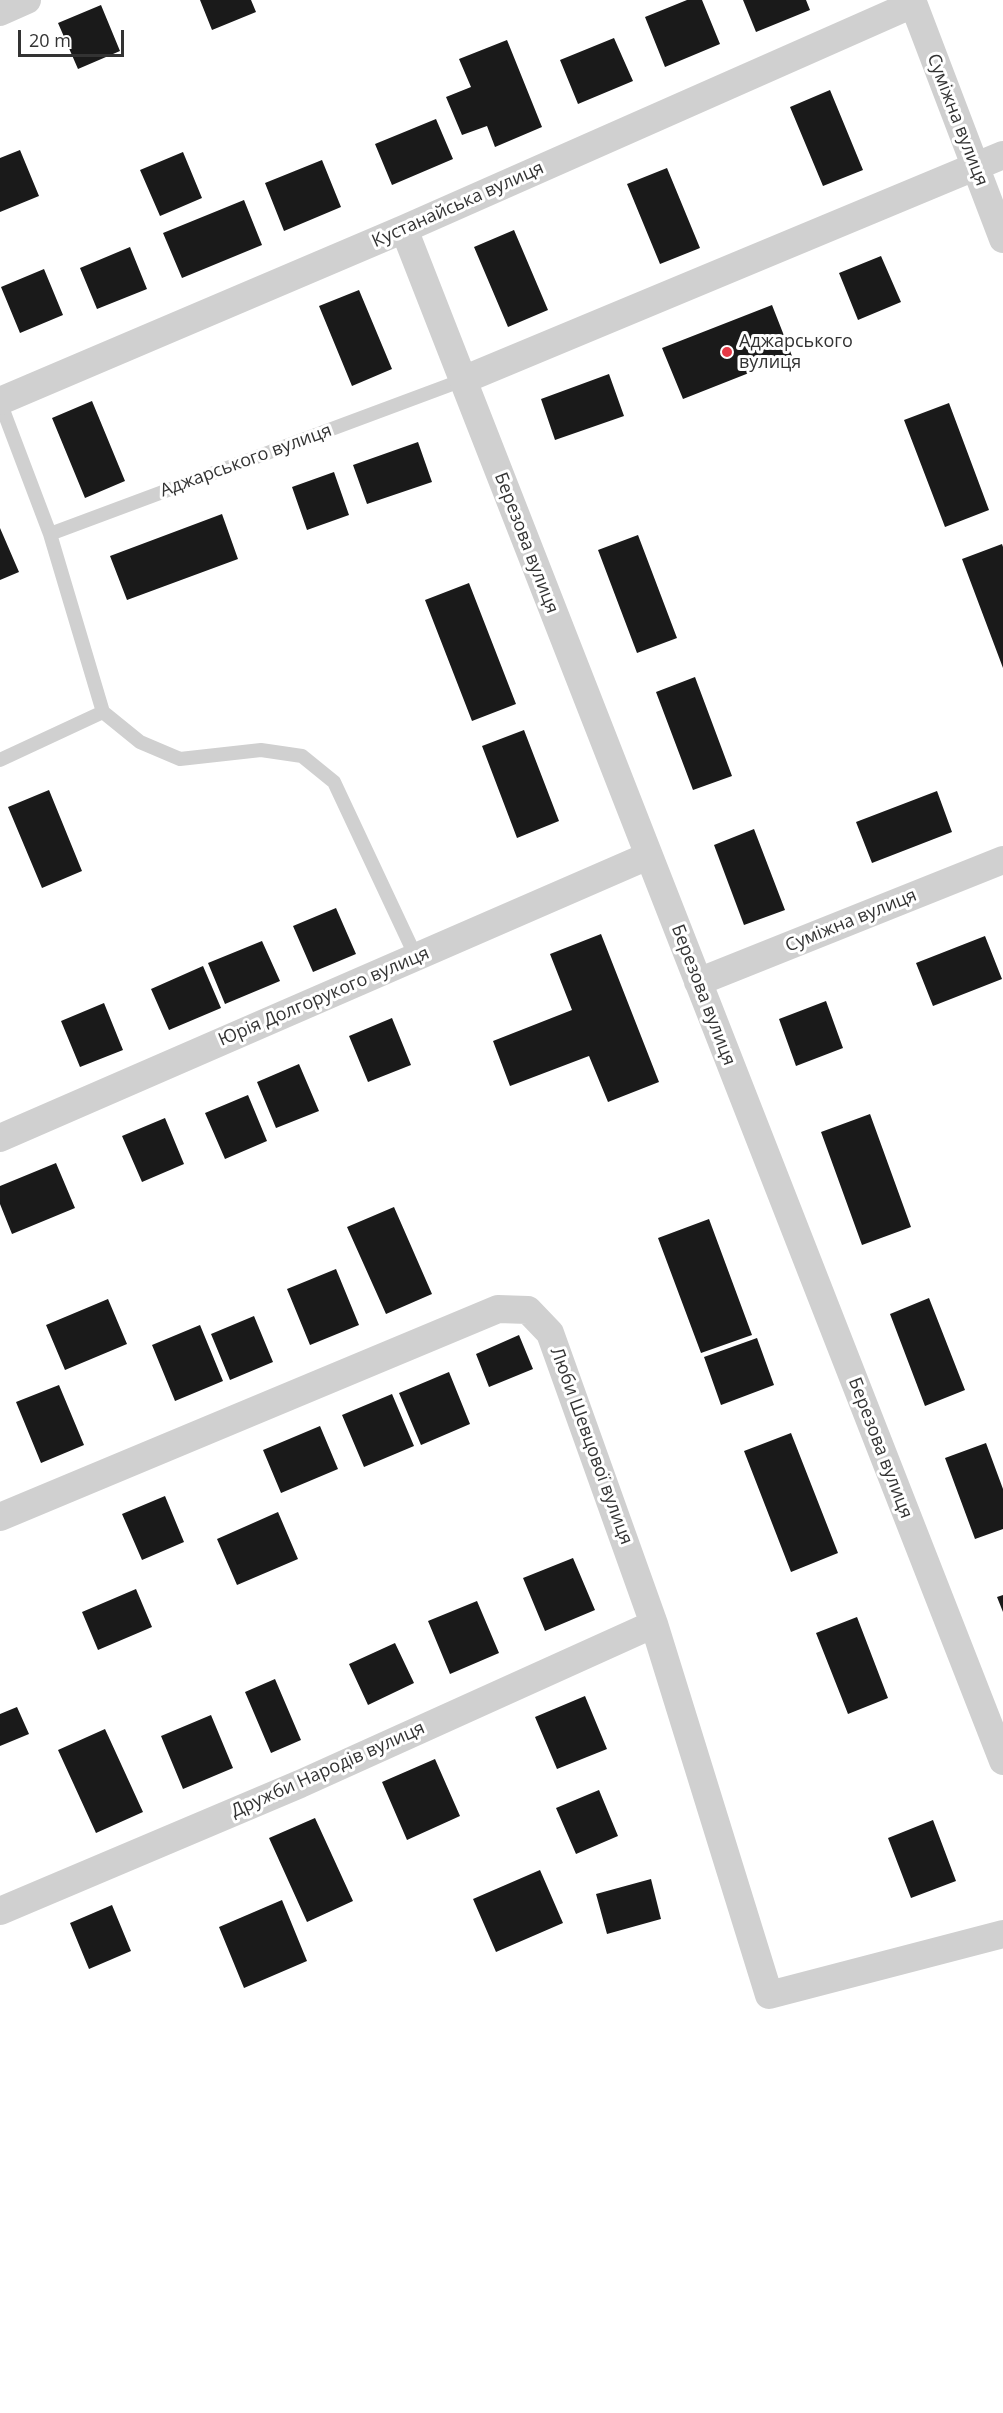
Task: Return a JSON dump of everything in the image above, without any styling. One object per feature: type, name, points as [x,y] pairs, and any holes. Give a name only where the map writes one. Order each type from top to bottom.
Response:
[{"type":"street","points":[[0,12],[27,0]]},
{"type":"street","name":"Суміжна вулиця","points":[[913,2],[1003,239]]},
{"type":"street","name":"Кустанайська вулиця","points":[[0,402],[404,229],[913,2]]},
{"type":"street","name":"Аджарського вулиця","points":[[463,380],[1003,155]]},
{"type":"street","name":"Березова вулиця","points":[[404,229],[1003,1761]]},
{"type":"street","name":"Юрія Долгорукого вулиця","points":[[0,1138],[648,856]]},
{"type":"street","name":"Суміжна вулиця","points":[[698,982],[1003,860]]},
{"type":"street","name":"Люби Шевцової вулиця","points":[[0,1517],[498,1309],[528,1310],[550,1333],[654,1624],[769,1995],[1003,1934]]},
{"type":"street","name":"Дружби Народів вулиця","points":[[0,1911],[300,1784],[654,1624]]},
{"type":"lane","name":"Аджарського вулиця","points":[[50,534],[463,380]]},
{"type":"lane","points":[[0,402],[50,534],[103,712],[140,742],[180,759],[261,750],[302,756],[334,782],[416,957]]},
{"type":"lane","points":[[0,760],[103,712]]},
{"type":"building","points":[[200,0],[251,0],[256,12],[212,30]]},
{"type":"building","points":[[687,0],[702,0],[720,44],[665,67],[645,17]]},
{"type":"building","points":[[743,0],[806,0],[810,10],[756,32]]},
{"type":"building","points":[[101,5],[120,51],[78,69],[58,23]]},
{"type":"building","points":[[614,38],[633,81],[578,104],[560,60]]},
{"type":"building","points":[[507,40],[542,127],[495,147],[487,126],[462,135],[446,97],[471,87],[459,59]]},
{"type":"building","points":[[830,90],[863,170],[823,186],[790,107]]},
{"type":"building","points":[[436,119],[453,159],[392,185],[375,144]]},
{"type":"building","points":[[20,150],[39,196],[0,212],[0,158]]},
{"type":"building","points":[[183,152],[202,198],[160,216],[140,170]]},
{"type":"building","points":[[322,160],[341,207],[284,231],[265,183]]},
{"type":"building","points":[[667,168],[700,248],[660,264],[627,184]]},
{"type":"building","points":[[244,200],[262,245],[182,278],[163,233]]},
{"type":"building","points":[[514,230],[548,310],[508,327],[474,247]]},
{"type":"building","points":[[130,247],[147,289],[97,309],[80,268]]},
{"type":"building","points":[[881,256],[901,302],[858,320],[839,273]]},
{"type":"building","points":[[44,269],[63,315],[20,333],[1,287]]},
{"type":"building","points":[[359,290],[392,369],[352,386],[319,306]]},
{"type":"building","name":"Аджарського вулиця","points":[[772,305],[792,356],[683,399],[662,348]]},
{"type":"building","points":[[609,374],[624,416],[555,440],[541,399]]},
{"type":"building","points":[[92,401],[125,481],[85,498],[52,418]]},
{"type":"building","points":[[949,403],[989,510],[945,527],[904,420]]},
{"type":"building","points":[[418,442],[432,482],[367,504],[353,465]]},
{"type":"building","points":[[334,472],[349,515],[307,530],[292,487]]},
{"type":"building","points":[[222,514],[238,559],[127,600],[110,556]]},
{"type":"building","points":[[0,528],[19,572],[0,580]]},
{"type":"building","points":[[638,535],[677,638],[637,653],[598,550]]},
{"type":"building","points":[[1002,544],[1003,547],[1003,668],[962,559]]},
{"type":"building","points":[[469,583],[516,704],[472,721],[425,600]]},
{"type":"building","points":[[695,677],[732,776],[693,790],[656,692]]},
{"type":"building","points":[[524,730],[559,821],[517,838],[482,746]]},
{"type":"building","points":[[49,790],[82,871],[42,888],[8,807]]},
{"type":"building","points":[[937,791],[952,832],[872,863],[856,822]]},
{"type":"building","points":[[754,829],[785,910],[744,925],[714,845]]},
{"type":"building","points":[[336,908],[356,954],[313,972],[293,926]]},
{"type":"building","points":[[601,934],[659,1082],[608,1102],[589,1056],[510,1086],[493,1041],[572,1010],[550,954]]},
{"type":"building","points":[[985,936],[1002,979],[933,1006],[916,963]]},
{"type":"building","points":[[262,941],[280,981],[225,1004],[208,963]]},
{"type":"building","points":[[203,966],[221,1008],[169,1030],[151,989]]},
{"type":"building","points":[[826,1001],[843,1048],[796,1066],[779,1019]]},
{"type":"building","points":[[104,1003],[123,1050],[80,1067],[61,1021]]},
{"type":"building","points":[[392,1018],[411,1065],[368,1082],[349,1036]]},
{"type":"building","points":[[299,1064],[319,1111],[276,1128],[257,1082]]},
{"type":"building","points":[[248,1095],[267,1141],[225,1159],[205,1113]]},
{"type":"building","points":[[870,1114],[911,1227],[862,1245],[821,1132]]},
{"type":"building","points":[[165,1118],[184,1164],[142,1182],[122,1136]]},
{"type":"building","points":[[56,1163],[75,1208],[12,1234],[0,1204],[0,1186]]},
{"type":"building","points":[[394,1207],[432,1294],[386,1314],[347,1227]]},
{"type":"building","points":[[709,1219],[752,1335],[701,1353],[658,1238]]},
{"type":"building","points":[[336,1269],[359,1325],[310,1345],[287,1289]]},
{"type":"building","points":[[929,1298],[965,1390],[925,1406],[890,1314]]},
{"type":"building","points":[[108,1299],[127,1344],[65,1370],[46,1325]]},
{"type":"building","points":[[254,1316],[273,1362],[230,1380],[211,1334]]},
{"type":"building","points":[[200,1325],[223,1381],[175,1401],[152,1345]]},
{"type":"building","points":[[519,1335],[533,1369],[489,1387],[476,1354]]},
{"type":"building","points":[[757,1338],[774,1385],[721,1405],[704,1357]]},
{"type":"building","points":[[449,1372],[470,1424],[421,1445],[399,1393]]},
{"type":"building","points":[[59,1385],[84,1445],[41,1463],[16,1402]]},
{"type":"building","points":[[392,1394],[414,1446],[364,1467],[342,1415]]},
{"type":"building","points":[[320,1426],[338,1469],[281,1493],[263,1450]]},
{"type":"building","points":[[791,1433],[838,1553],[791,1572],[744,1451]]},
{"type":"building","points":[[986,1443],[1003,1489],[1003,1529],[975,1539],[945,1458]]},
{"type":"building","points":[[165,1496],[184,1542],[142,1560],[122,1514]]},
{"type":"building","points":[[278,1512],[298,1559],[237,1585],[217,1539]]},
{"type":"building","points":[[573,1558],[595,1610],[545,1631],[523,1578]]},
{"type":"building","points":[[136,1589],[152,1627],[98,1650],[82,1612]]},
{"type":"building","points":[[1003,1595],[1003,1612],[997,1597]]},
{"type":"building","points":[[477,1601],[499,1653],[450,1674],[428,1621]]},
{"type":"building","points":[[857,1617],[888,1698],[848,1714],[816,1633]]},
{"type":"building","points":[[395,1643],[414,1683],[368,1705],[349,1664]]},
{"type":"building","points":[[275,1679],[301,1740],[271,1753],[245,1692]]},
{"type":"building","points":[[585,1696],[607,1749],[557,1769],[535,1717]]},
{"type":"building","points":[[17,1707],[29,1734],[0,1746],[0,1714]]},
{"type":"building","points":[[211,1715],[233,1768],[183,1789],[161,1736]]},
{"type":"building","points":[[105,1729],[143,1812],[96,1833],[58,1750]]},
{"type":"building","points":[[435,1759],[460,1816],[407,1840],[382,1782]]},
{"type":"building","points":[[599,1790],[618,1836],[576,1854],[556,1808]]},
{"type":"building","points":[[315,1818],[353,1901],[307,1922],[269,1838]]},
{"type":"building","points":[[933,1820],[956,1881],[911,1898],[888,1838]]},
{"type":"building","points":[[540,1870],[563,1923],[496,1952],[473,1899]]},
{"type":"building","points":[[651,1879],[661,1919],[607,1934],[596,1894]]},
{"type":"building","points":[[282,1900],[307,1961],[244,1988],[219,1927]]},
{"type":"building","points":[[112,1905],[131,1951],[89,1969],[70,1923]]},
{"type":"place","name":"Аджарського вулиця","points":[[727,352]]}]
